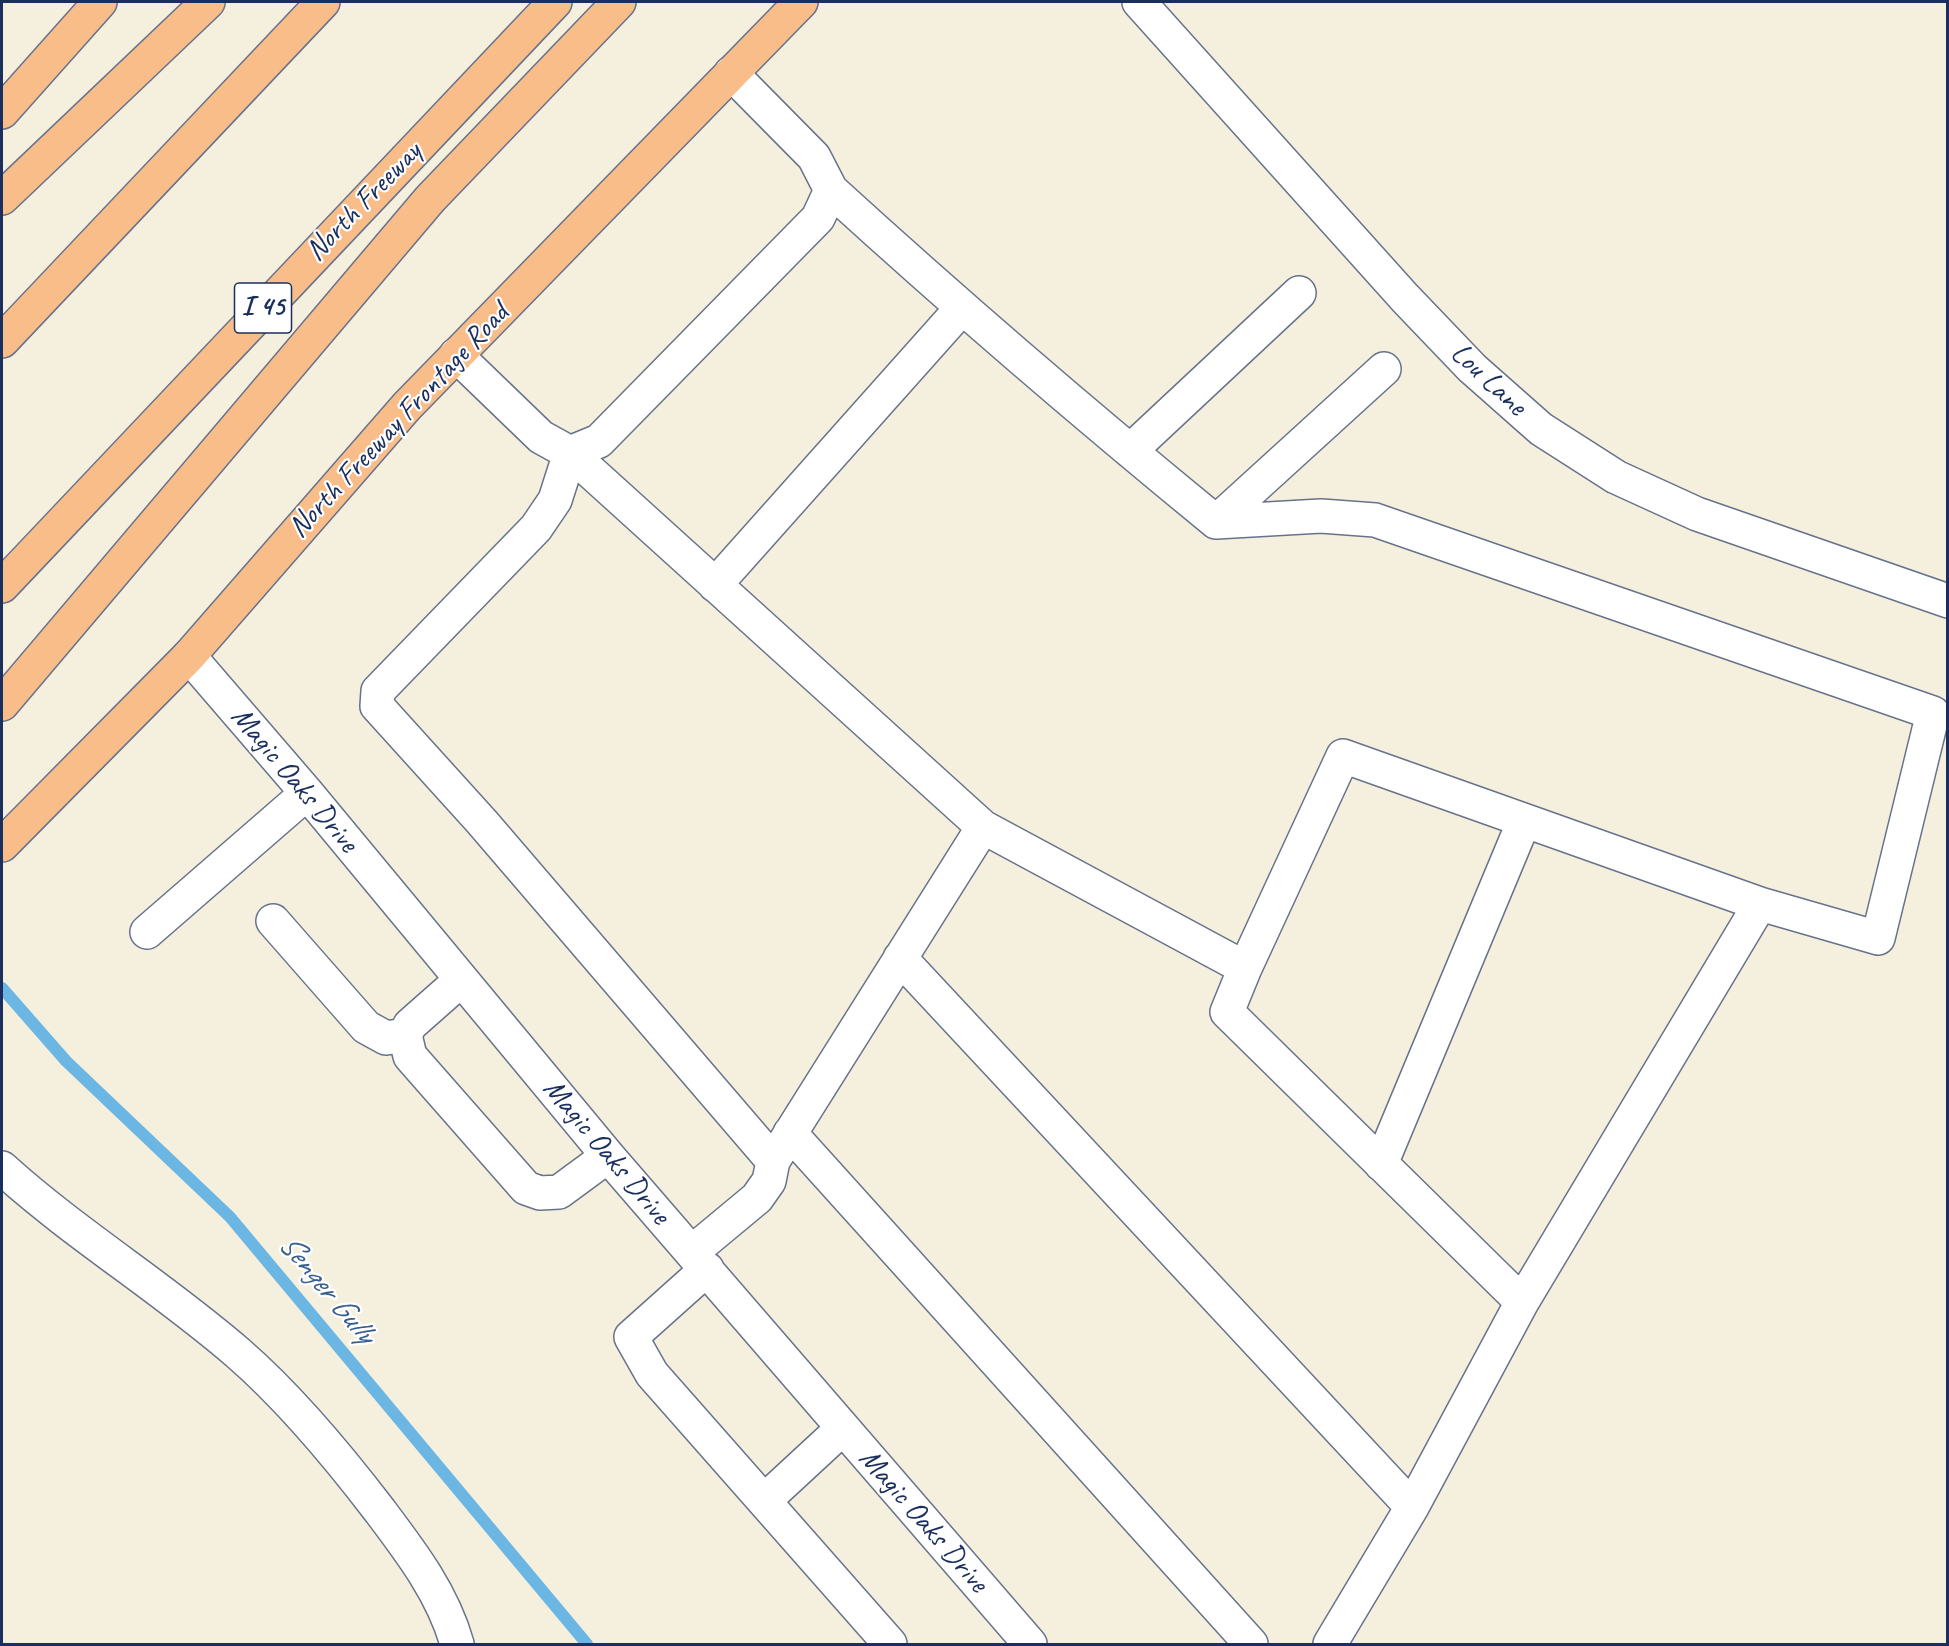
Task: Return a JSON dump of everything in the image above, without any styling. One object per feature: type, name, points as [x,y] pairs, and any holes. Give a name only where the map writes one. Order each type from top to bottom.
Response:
[{"type":"main road","points":[[2,112],[100,2]]},
{"type":"main road","points":[[2,198],[208,2]]},
{"type":"main road","points":[[2,341],[323,2]]},
{"type":"main road","name":"North Freeway","points":[[2,586],[555,2]]},
{"type":"main road","points":[[2,704],[430,199],[619,2]]},
{"type":"main road","name":"North Freeway Frontage Road","points":[[2,845],[189,656],[407,406],[801,2]]},
{"type":"street","name":"Lou Lane","points":[[1139,2],[1405,297],[1472,368],[1541,429],[1616,477],[1697,514],[1947,601]]},
{"type":"street","points":[[731,73],[814,157],[831,190],[961,309],[1216,522],[1321,516],[1375,520],[1933,712],[1878,938],[1760,904],[1343,756],[1227,1012],[1522,1302]]},
{"type":"street","points":[[772,1161],[482,822],[377,706],[378,691],[536,528],[555,500],[570,453],[599,441],[818,218],[831,190]]},
{"type":"street","points":[[1130,451],[1299,293]]},
{"type":"street","points":[[715,585],[961,309]]},
{"type":"street","points":[[456,355],[541,437],[570,453],[982,827],[1245,968]]},
{"type":"street","points":[[1216,522],[1384,369]]},
{"type":"street","name":"Magic Oaks Drive","points":[[189,656],[307,793],[608,1156],[843,1428],[1024,1643]]},
{"type":"street","points":[[147,932],[307,793]]},
{"type":"street","points":[[1381,1164],[1524,821]]},
{"type":"street","points":[[890,1644],[652,1374],[631,1337],[757,1198],[769,1181],[772,1161],[982,827]]},
{"type":"street","points":[[1330,1644],[1412,1507],[1522,1302],[1760,904]]},
{"type":"street","points":[[273,921],[366,1027],[386,1038],[405,1035]]},
{"type":"street","points":[[900,958],[1412,1507]]},
{"type":"street","points":[[461,980],[410,1024],[405,1035],[410,1056],[526,1188],[540,1193],[559,1192],[608,1156]]},
{"type":"street","points":[[790,1133],[1251,1644]]},
{"type":"street","points":[[2,1168],[39,1201],[148,1282],[239,1354],[313,1429],[410,1551],[433,1587],[457,1644]]},
{"type":"street","points":[[764,1501],[843,1428]]},
{"type":"waterway","name":"Senger Gully","points":[[2,988],[66,1061],[230,1217],[587,1644]]}]
